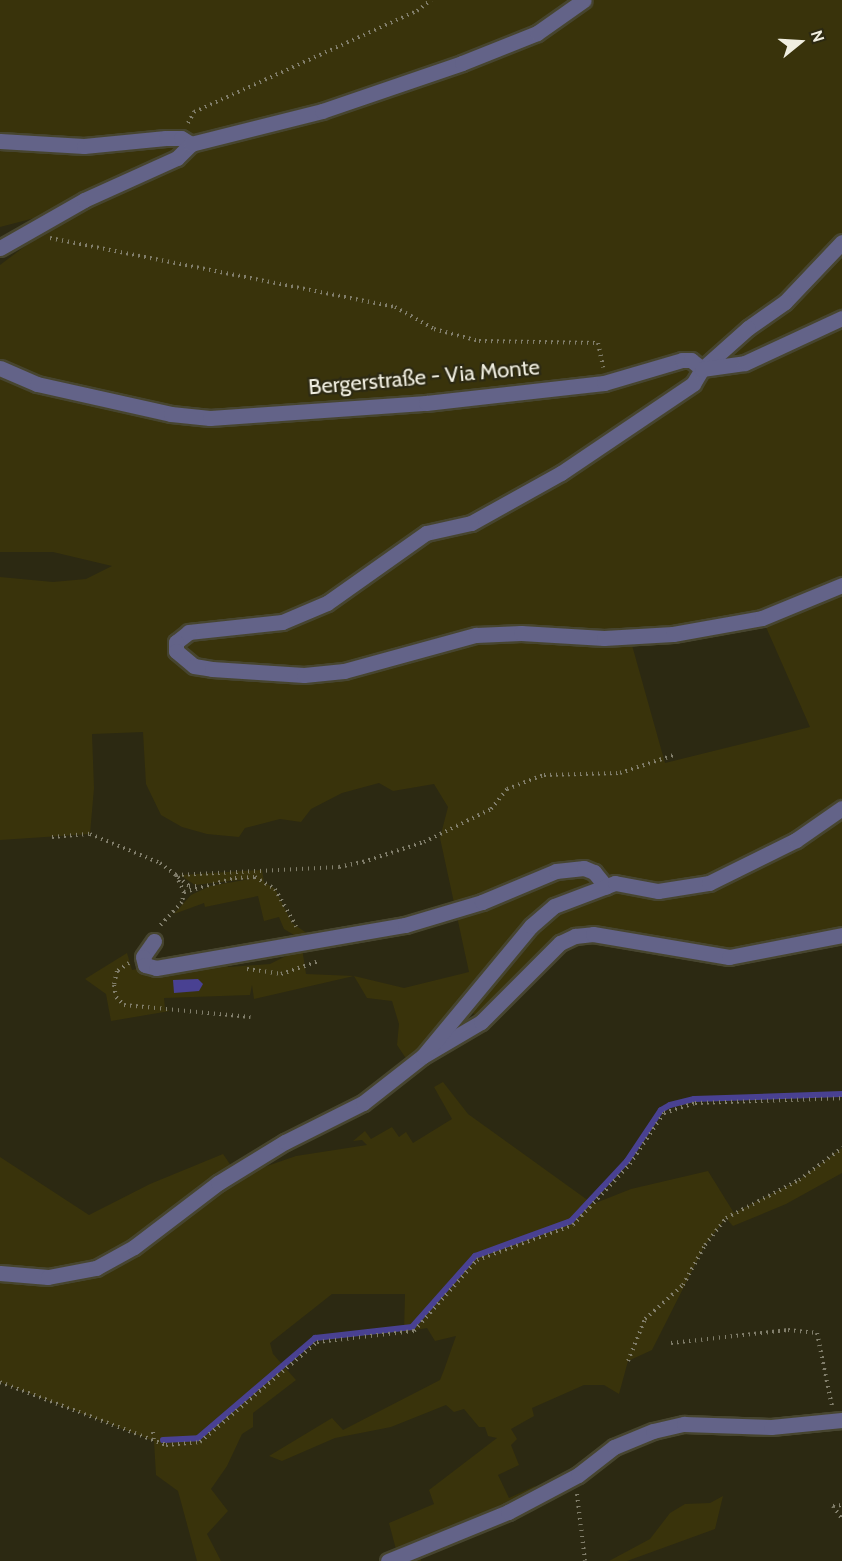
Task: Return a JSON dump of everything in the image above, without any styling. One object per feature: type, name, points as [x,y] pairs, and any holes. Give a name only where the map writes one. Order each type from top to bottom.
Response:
[{"type":"street","points":[[0,141],[84,146],[186,141],[322,111],[462,63],[537,33],[584,0]]},
{"type":"street","points":[[0,248],[58,213],[177,158],[186,141]]},
{"type":"street","points":[[842,242],[785,302],[748,328],[702,369],[693,384],[561,473],[471,523],[426,532],[327,603],[282,622],[189,632],[176,642],[176,651],[194,666],[304,675],[344,671],[476,635],[521,633],[604,638],[673,634],[762,618],[842,585]]},
{"type":"street","name":"Bergerstraße - Via Monte","points":[[0,368],[36,384],[210,418],[426,403],[604,383],[682,360],[690,360],[702,369],[745,363],[842,318]]},
{"type":"street","points":[[423,1056],[531,926],[554,906],[606,887],[627,884],[642,890],[667,891],[710,884],[796,840],[842,808]]},
{"type":"street","points":[[154,941],[143,957],[146,965],[156,968],[438,917],[556,871],[584,868],[594,872],[606,887]]},
{"type":"street","points":[[0,1273],[48,1277],[96,1268],[134,1247],[235,1172],[363,1103],[423,1056],[481,1022],[560,943],[575,936],[593,934],[729,957],[842,935]]},
{"type":"street","points":[[388,1561],[508,1512],[578,1475],[623,1442],[684,1424],[771,1427],[837,1420]]},
{"type":"path","points":[[186,141],[194,112],[417,11],[431,0]]},
{"type":"path","points":[[57,231],[49,238],[395,307],[434,330],[479,341],[598,344],[604,383]]},
{"type":"path","points":[[176,875],[339,867],[363,862],[424,842],[491,809],[507,789],[544,775],[620,773],[674,755]]},
{"type":"path","points":[[52,837],[90,834],[160,863],[189,886],[255,877],[275,889],[292,923],[317,940]]},
{"type":"path","points":[[154,941],[158,928],[182,902],[184,892],[176,875]]},
{"type":"path","points":[[184,892],[209,884]]},
{"type":"path","points":[[234,954],[235,962],[254,973],[281,974],[319,961]]},
{"type":"path","points":[[143,957],[117,971],[116,997],[124,1005],[250,1017]]},
{"type":"path","points":[[0,1382],[166,1445],[200,1442],[317,1342],[414,1331],[477,1260],[573,1225],[630,1164],[664,1113],[671,1109],[695,1103],[842,1098]]},
{"type":"path","points":[[628,1361],[645,1319],[683,1285],[705,1245],[726,1218],[799,1180],[842,1148]]},
{"type":"path","points":[[670,1342],[788,1330],[817,1333],[837,1420]]},
{"type":"path","points":[[153,1432],[154,1441]]},
{"type":"path","points":[[578,1475],[577,1507],[585,1561]]},
{"type":"path","points":[[842,1505],[833,1506],[842,1519]]},
{"type":"shaded area","points":[[0,0],[842,0],[842,932],[738,955],[574,935],[478,1018],[463,1003],[407,1060],[397,1045],[399,1024],[392,1001],[367,998],[354,976],[404,988],[469,972],[440,838],[448,807],[434,784],[393,791],[379,783],[342,793],[311,809],[301,822],[280,819],[245,828],[239,837],[207,834],[182,827],[161,815],[146,784],[143,732],[92,734],[94,788],[90,834],[0,840],[0,577],[53,582],[86,579],[112,566],[53,552],[0,552],[0,265],[53,225],[50,214],[0,227]],"holes":[[[762,618],[810,727],[665,763],[630,638]]]},
{"type":"shaded area","points":[[262,870],[264,882],[275,889],[292,923],[317,940],[294,935],[284,929],[279,917],[264,921],[258,896],[205,907],[204,903],[174,914],[191,895],[210,886],[256,878],[195,885],[180,875]]},
{"type":"shaded area","points":[[302,948],[306,974],[354,976],[254,999],[252,985],[250,995],[164,998],[165,1009],[170,1011],[111,1021],[106,994],[85,979],[127,953],[132,970],[147,967],[149,975],[226,956],[228,967],[270,964]]},
{"type":"shaded area","points":[[198,979],[203,984],[199,991],[174,993],[173,980]]},
{"type":"shaded area","points":[[443,1082],[468,1114],[593,1204],[631,1189],[708,1171],[734,1213],[799,1180],[842,1148],[842,1173],[786,1204],[733,1226],[726,1218],[705,1245],[652,1350],[628,1361],[619,1394],[604,1385],[584,1385],[532,1408],[534,1416],[511,1429],[517,1439],[511,1445],[519,1465],[498,1475],[509,1498],[535,1486],[539,1496],[421,1548],[421,1561],[388,1561],[398,1557],[389,1523],[434,1504],[429,1490],[497,1438],[488,1436],[485,1427],[479,1427],[464,1409],[454,1412],[446,1405],[391,1427],[335,1438],[282,1461],[269,1456],[332,1418],[343,1430],[440,1380],[444,1370],[456,1336],[435,1341],[427,1328],[404,1332],[405,1294],[332,1294],[270,1343],[273,1354],[296,1380],[253,1413],[253,1427],[242,1434],[227,1466],[211,1489],[228,1511],[207,1534],[221,1561],[197,1561],[178,1491],[156,1475],[154,1441],[0,1382],[0,1157],[89,1215],[150,1184],[223,1154],[238,1176],[296,1156],[367,1145],[362,1140],[353,1141],[365,1131],[371,1139],[392,1127],[399,1137],[406,1132],[413,1143],[452,1119],[434,1087]]},
{"type":"shaded area","points":[[723,1496],[715,1529],[627,1561],[609,1561],[650,1539],[670,1513],[685,1504],[710,1503]]},
{"type":"waterway","points":[[163,1440],[198,1438],[315,1338],[412,1327],[475,1256],[571,1221],[627,1161],[661,1110],[670,1105],[694,1099],[842,1094]]}]
